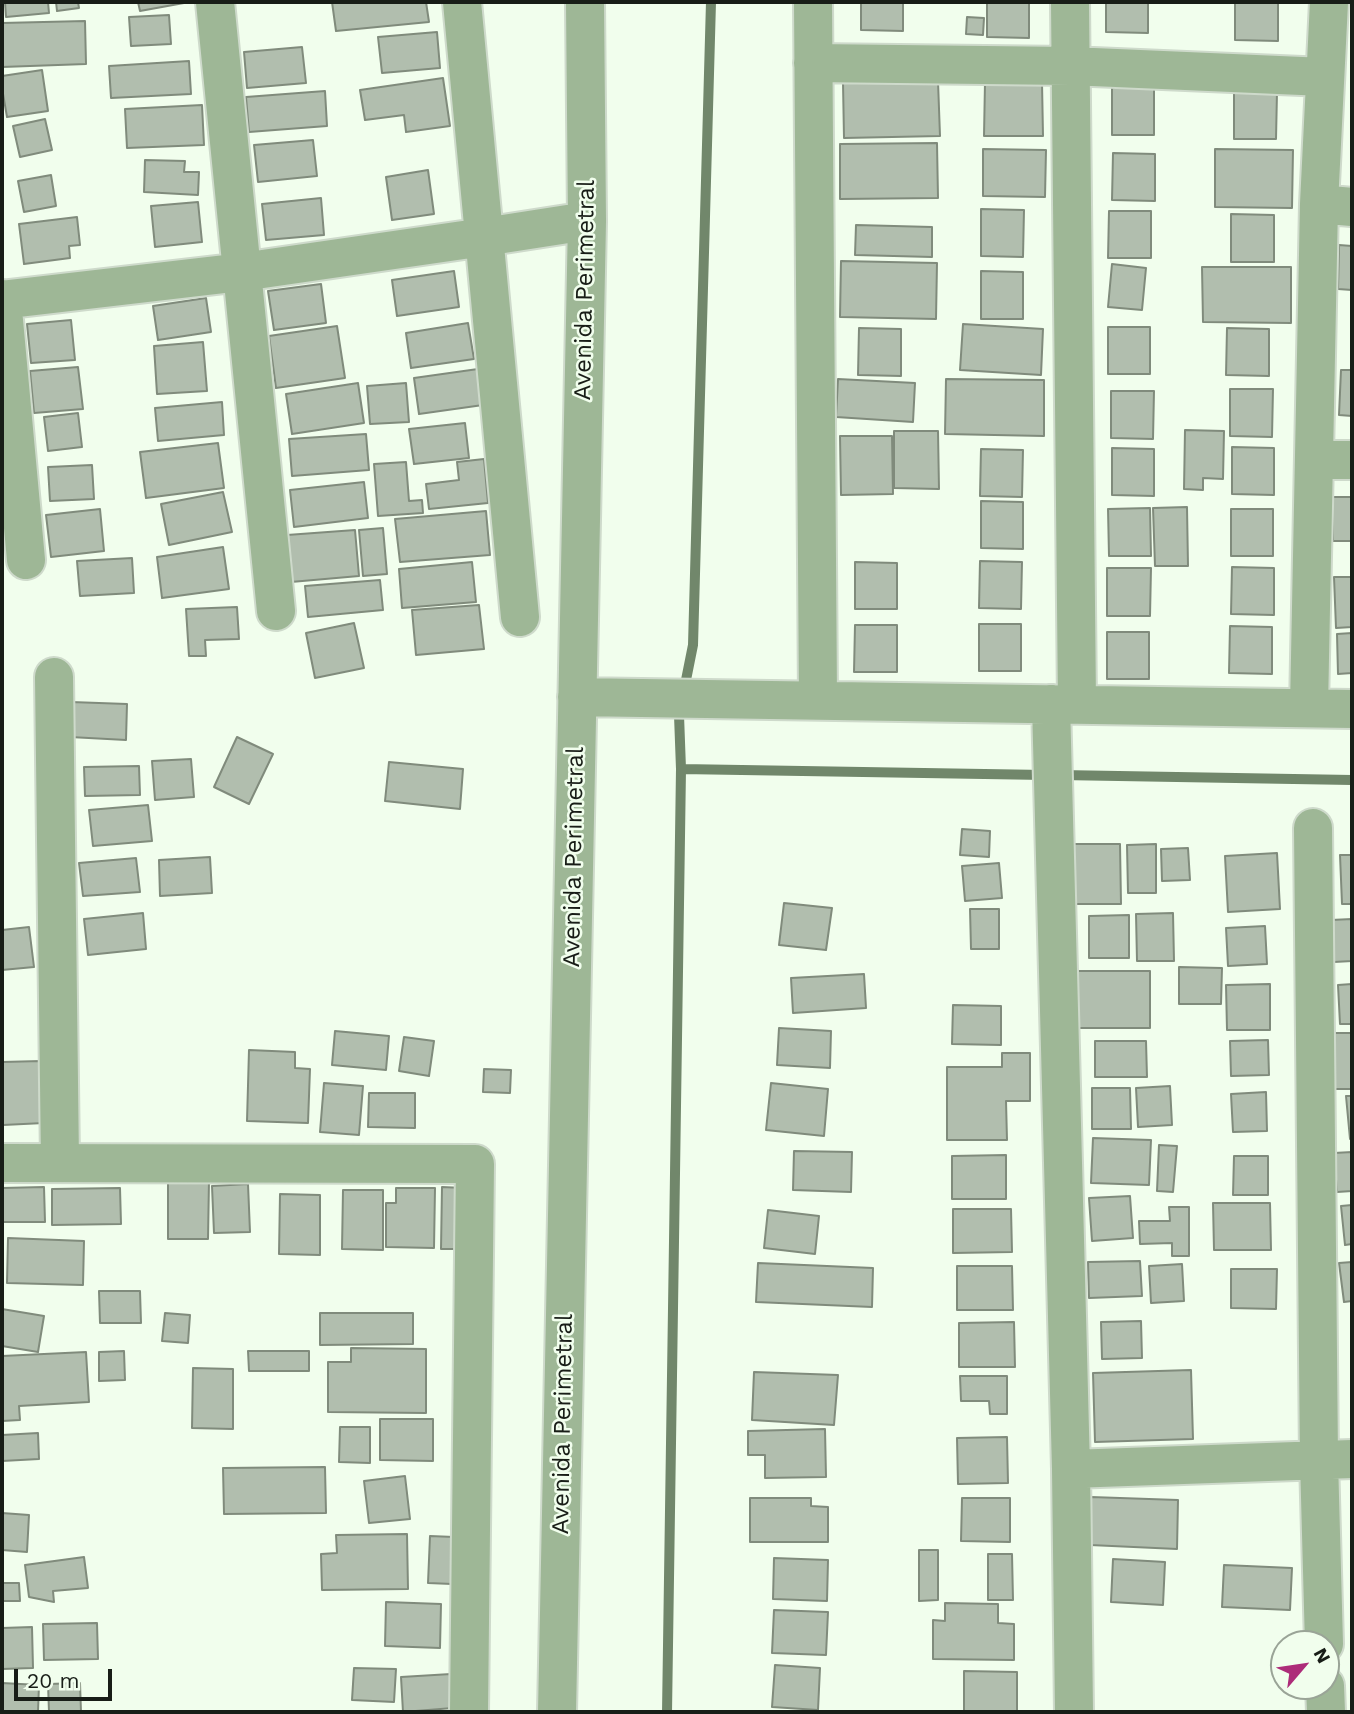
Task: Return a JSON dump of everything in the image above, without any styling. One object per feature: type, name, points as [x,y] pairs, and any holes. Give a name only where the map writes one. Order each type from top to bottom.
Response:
[{"type":"street","points":[[215,2],[276,611]]},
{"type":"street","points":[[462,2],[520,617]]},
{"type":"street","name":"Avenida Perimetral","points":[[557,1712],[587,220],[585,2]]},
{"type":"street","points":[[813,2],[818,700]]},
{"type":"street","points":[[1070,2],[1059,710],[1054,831],[1071,1469],[1074,1712]]},
{"type":"street","points":[[1309,708],[1314,460],[1336,205],[1325,77],[1329,2]]},
{"type":"street","points":[[813,63],[1070,66],[1325,77]]},
{"type":"street","points":[[26,560],[2,300],[242,272],[587,220]]},
{"type":"street","points":[[1314,460],[1352,460]]},
{"type":"street","points":[[54,677],[60,1163]]},
{"type":"street","points":[[578,697],[818,700],[1059,710],[1352,709]]},
{"type":"street","points":[[1313,828],[1336,1460],[1325,1630]]},
{"type":"street","points":[[2,1163],[475,1164],[469,1712]]},
{"type":"street","points":[[1071,1469],[1336,1460]]},
{"type":"building","points":[[5,2],[48,2],[49,13],[6,17]]},
{"type":"building","points":[[56,2],[78,2],[79,8],[57,11]]},
{"type":"building","points":[[138,2],[183,2],[184,3],[140,11]]},
{"type":"building","points":[[332,2],[426,2],[429,22],[336,31]]},
{"type":"building","points":[[861,2],[903,2],[903,31],[861,30]]},
{"type":"building","points":[[987,2],[1029,2],[1029,38],[987,37]]},
{"type":"building","points":[[1106,2],[1148,2],[1148,33],[1106,32]]},
{"type":"building","points":[[1235,2],[1278,2],[1278,41],[1235,40]]},
{"type":"building","points":[[169,15],[171,44],[131,46],[129,17]]},
{"type":"building","points":[[967,17],[984,18],[983,35],[966,34]]},
{"type":"building","points":[[85,21],[86,64],[2,67],[2,23]]},
{"type":"building","points":[[437,32],[440,68],[382,73],[378,37]]},
{"type":"building","points":[[302,47],[306,83],[247,88],[244,52]]},
{"type":"building","points":[[189,61],[191,94],[111,98],[109,66]]},
{"type":"building","points":[[42,70],[48,111],[7,117],[2,76]]},
{"type":"building","points":[[443,78],[450,126],[406,132],[404,115],[365,120],[360,90]]},
{"type":"building","points":[[938,81],[940,136],[844,138],[843,83]]},
{"type":"building","points":[[985,82],[1042,82],[1043,136],[984,136]]},
{"type":"building","points":[[1112,88],[1154,88],[1154,135],[1112,135]]},
{"type":"building","points":[[325,91],[327,126],[249,132],[246,97]]},
{"type":"building","points":[[1234,92],[1277,92],[1276,139],[1234,139]]},
{"type":"building","points":[[202,105],[204,145],[127,148],[125,109]]},
{"type":"building","points":[[45,119],[52,150],[20,157],[13,126]]},
{"type":"building","points":[[313,140],[317,176],[258,182],[254,145]]},
{"type":"building","points":[[937,143],[938,198],[840,199],[840,144]]},
{"type":"building","points":[[983,149],[1046,150],[1045,197],[983,196]]},
{"type":"building","points":[[1215,149],[1293,150],[1292,208],[1215,207]]},
{"type":"building","points":[[1113,153],[1155,154],[1155,201],[1112,200]]},
{"type":"building","points":[[145,160],[185,161],[184,172],[199,172],[198,195],[144,192]]},
{"type":"building","points":[[428,170],[434,214],[392,220],[386,177]]},
{"type":"building","points":[[51,175],[56,206],[24,212],[18,181]]},
{"type":"building","points":[[321,198],[324,235],[266,240],[262,204]]},
{"type":"building","points":[[198,202],[202,242],[155,247],[151,206]]},
{"type":"building","points":[[981,209],[1024,210],[1023,257],[981,256]]},
{"type":"building","points":[[1109,211],[1151,211],[1151,258],[1108,258]]},
{"type":"building","points":[[1231,214],[1274,215],[1274,262],[1231,262]]},
{"type":"building","points":[[77,217],[80,245],[69,246],[70,258],[24,264],[19,224]]},
{"type":"building","points":[[856,225],[932,227],[932,257],[855,255]]},
{"type":"building","points":[[1339,245],[1352,246],[1352,290],[1338,289]]},
{"type":"building","points":[[841,261],[937,263],[936,319],[840,317]]},
{"type":"building","points":[[1112,264],[1146,268],[1142,310],[1108,307]]},
{"type":"building","points":[[1202,267],[1291,267],[1291,323],[1203,322]]},
{"type":"building","points":[[454,271],[459,307],[397,316],[392,280]]},
{"type":"building","points":[[981,271],[1023,272],[1023,319],[981,319]]},
{"type":"building","points":[[321,284],[326,323],[274,330],[268,291]]},
{"type":"building","points":[[206,298],[211,332],[158,340],[153,306]]},
{"type":"building","points":[[71,320],[75,360],[31,363],[27,324]]},
{"type":"building","points":[[468,323],[474,359],[411,368],[406,333]]},
{"type":"building","points":[[963,324],[1043,329],[1041,375],[960,370]]},
{"type":"building","points":[[337,326],[345,378],[276,388],[269,336]]},
{"type":"building","points":[[1108,327],[1150,327],[1150,374],[1108,374]]},
{"type":"building","points":[[859,328],[901,329],[901,376],[858,375]]},
{"type":"building","points":[[1227,328],[1269,329],[1269,376],[1226,375]]},
{"type":"building","points":[[203,342],[207,391],[157,394],[154,346]]},
{"type":"building","points":[[78,367],[83,409],[34,413],[30,371]]},
{"type":"building","points":[[478,369],[483,405],[419,414],[414,378]]},
{"type":"building","points":[[1341,370],[1352,370],[1352,416],[1339,415]]},
{"type":"building","points":[[838,379],[915,383],[913,422],[836,417]]},
{"type":"building","points":[[946,379],[1044,380],[1044,436],[945,434]]},
{"type":"building","points":[[358,383],[364,423],[292,434],[286,394]]},
{"type":"building","points":[[406,383],[409,422],[370,424],[367,386]]},
{"type":"building","points":[[1230,389],[1273,389],[1272,437],[1230,436]]},
{"type":"building","points":[[1111,391],[1154,391],[1153,439],[1111,438]]},
{"type":"building","points":[[222,402],[224,435],[158,441],[155,408]]},
{"type":"building","points":[[78,413],[82,447],[48,451],[44,417]]},
{"type":"building","points":[[465,423],[469,458],[414,464],[409,429]]},
{"type":"building","points":[[1185,430],[1224,431],[1223,479],[1203,478],[1203,490],[1184,489]]},
{"type":"building","points":[[894,431],[938,431],[939,489],[894,488]]},
{"type":"building","points":[[366,434],[369,470],[292,476],[289,439]]},
{"type":"building","points":[[840,436],[892,436],[893,494],[841,495]]},
{"type":"building","points":[[218,443],[224,488],[146,498],[140,452]]},
{"type":"building","points":[[1232,447],[1274,448],[1274,495],[1232,494]]},
{"type":"building","points":[[1112,448],[1154,449],[1154,496],[1112,495]]},
{"type":"building","points":[[981,449],[1023,450],[1022,497],[980,496]]},
{"type":"building","points":[[484,459],[488,503],[429,509],[426,484],[459,480],[457,462]]},
{"type":"building","points":[[406,462],[409,501],[422,500],[423,513],[378,516],[374,464]]},
{"type":"building","points":[[92,465],[94,499],[50,501],[48,467]]},
{"type":"building","points":[[364,482],[368,518],[294,527],[290,490]]},
{"type":"building","points":[[223,492],[232,532],[169,545],[161,504]]},
{"type":"building","points":[[1332,497],[1352,497],[1352,541],[1333,541]]},
{"type":"building","points":[[981,501],[1023,502],[1023,549],[981,548]]},
{"type":"building","points":[[1187,507],[1188,566],[1155,566],[1153,508]]},
{"type":"building","points":[[1150,508],[1151,556],[1109,556],[1108,509]]},
{"type":"building","points":[[100,509],[104,551],[51,557],[46,515]]},
{"type":"building","points":[[1231,509],[1273,509],[1273,556],[1231,556]]},
{"type":"building","points":[[486,511],[490,555],[400,562],[395,519]]},
{"type":"building","points":[[383,528],[387,574],[363,576],[359,530]]},
{"type":"building","points":[[355,530],[359,576],[291,582],[287,535]]},
{"type":"building","points":[[223,547],[229,589],[162,598],[157,557]]},
{"type":"building","points":[[132,558],[134,593],[80,596],[77,561]]},
{"type":"building","points":[[980,561],[1022,562],[1021,609],[979,608]]},
{"type":"building","points":[[472,562],[476,602],[402,608],[399,569]]},
{"type":"building","points":[[855,562],[897,563],[897,609],[855,609]]},
{"type":"building","points":[[1232,567],[1274,568],[1274,615],[1231,614]]},
{"type":"building","points":[[1107,568],[1151,568],[1150,616],[1107,616]]},
{"type":"building","points":[[1334,577],[1352,577],[1352,627],[1336,628]]},
{"type":"building","points":[[380,580],[383,610],[308,617],[305,586]]},
{"type":"building","points":[[479,605],[484,649],[416,655],[412,610]]},
{"type":"building","points":[[237,607],[239,639],[205,640],[206,656],[189,656],[186,609]]},
{"type":"building","points":[[354,623],[364,668],[315,678],[306,633]]},
{"type":"building","points":[[979,624],[1021,624],[1021,671],[979,671]]},
{"type":"building","points":[[855,625],[897,625],[897,672],[854,672]]},
{"type":"building","points":[[1230,626],[1272,627],[1272,674],[1229,673]]},
{"type":"building","points":[[1107,632],[1149,632],[1149,679],[1107,679]]},
{"type":"building","points":[[1352,633],[1352,673],[1338,674],[1337,634]]},
{"type":"building","points":[[71,702],[127,704],[126,740],[70,737]]},
{"type":"building","points":[[237,737],[273,754],[249,804],[214,787]]},
{"type":"building","points":[[191,759],[194,797],[155,800],[152,761]]},
{"type":"building","points":[[389,762],[463,769],[460,809],[385,801]]},
{"type":"building","points":[[139,766],[140,795],[85,796],[84,767]]},
{"type":"building","points":[[148,805],[152,841],[93,846],[89,810]]},
{"type":"building","points":[[962,829],[990,831],[989,857],[960,855]]},
{"type":"building","points":[[1072,844],[1120,844],[1121,904],[1073,904]]},
{"type":"building","points":[[1156,844],[1156,893],[1128,893],[1127,845]]},
{"type":"building","points":[[1188,848],[1190,880],[1162,881],[1161,849]]},
{"type":"building","points":[[1277,853],[1280,909],[1228,912],[1225,856]]},
{"type":"building","points":[[1340,855],[1352,855],[1352,904],[1342,904]]},
{"type":"building","points":[[210,857],[212,893],[160,896],[159,860]]},
{"type":"building","points":[[136,858],[140,892],[83,896],[79,863]]},
{"type":"building","points":[[999,863],[1002,898],[965,901],[962,866]]},
{"type":"building","points":[[784,903],[832,908],[826,950],[779,945]]},
{"type":"building","points":[[970,909],[999,909],[999,949],[971,949]]},
{"type":"building","points":[[143,913],[146,949],[88,955],[84,919]]},
{"type":"building","points":[[1173,913],[1174,961],[1137,961],[1136,914]]},
{"type":"building","points":[[1129,915],[1129,958],[1089,958],[1089,916]]},
{"type":"building","points":[[1352,919],[1352,961],[1334,962],[1331,920]]},
{"type":"building","points":[[1265,926],[1267,964],[1228,966],[1226,928]]},
{"type":"building","points":[[29,927],[34,967],[2,970],[2,930]]},
{"type":"building","points":[[1179,967],[1222,968],[1221,1004],[1179,1004]]},
{"type":"building","points":[[1077,971],[1150,971],[1150,1028],[1078,1028]]},
{"type":"building","points":[[864,974],[866,1008],[793,1013],[791,978]]},
{"type":"building","points":[[1270,984],[1270,1030],[1227,1030],[1226,985]]},
{"type":"building","points":[[1352,984],[1352,1024],[1340,1024],[1338,985]]},
{"type":"building","points":[[953,1005],[1001,1006],[1001,1045],[952,1044]]},
{"type":"building","points":[[779,1028],[831,1031],[830,1068],[777,1065]]},
{"type":"building","points":[[335,1031],[389,1036],[386,1070],[332,1065]]},
{"type":"building","points":[[1325,1033],[1352,1033],[1352,1089],[1326,1089]]},
{"type":"building","points":[[404,1037],[434,1041],[429,1076],[399,1071]]},
{"type":"building","points":[[1268,1040],[1269,1075],[1231,1076],[1230,1041]]},
{"type":"building","points":[[1095,1041],[1146,1041],[1147,1077],[1095,1077]]},
{"type":"building","points":[[249,1050],[295,1052],[295,1068],[310,1069],[308,1123],[247,1121]]},
{"type":"building","points":[[1002,1053],[1030,1053],[1030,1101],[1006,1101],[1007,1140],[947,1140],[947,1067],[1002,1067]]},
{"type":"building","points":[[41,1061],[44,1123],[3,1125],[2,1062]]},
{"type":"building","points":[[484,1069],[511,1070],[510,1093],[483,1092]]},
{"type":"building","points":[[324,1083],[363,1086],[359,1135],[320,1132]]},
{"type":"building","points":[[771,1083],[828,1089],[824,1136],[766,1130]]},
{"type":"building","points":[[1170,1086],[1172,1125],[1138,1127],[1136,1088]]},
{"type":"building","points":[[1092,1088],[1130,1088],[1131,1129],[1092,1129]]},
{"type":"building","points":[[1266,1092],[1267,1131],[1233,1132],[1231,1094]]},
{"type":"building","points":[[369,1093],[415,1093],[415,1128],[368,1127]]},
{"type":"building","points":[[1346,1096],[1352,1096],[1352,1139],[1350,1139]]},
{"type":"building","points":[[1093,1138],[1151,1140],[1149,1185],[1091,1183]]},
{"type":"building","points":[[1159,1145],[1177,1146],[1173,1192],[1157,1191]]},
{"type":"building","points":[[794,1151],[852,1152],[851,1192],[793,1190]]},
{"type":"building","points":[[1352,1152],[1352,1191],[1337,1192],[1334,1153]]},
{"type":"building","points":[[1006,1155],[1006,1199],[952,1199],[952,1156]]},
{"type":"building","points":[[1234,1156],[1268,1156],[1268,1195],[1233,1195]]},
{"type":"building","points":[[168,1179],[209,1180],[208,1239],[168,1239]]},
{"type":"building","points":[[248,1184],[250,1232],[214,1233],[212,1186]]},
{"type":"building","points":[[44,1187],[45,1222],[2,1222],[2,1188]]},
{"type":"building","points":[[442,1187],[464,1188],[462,1249],[441,1249]]},
{"type":"building","points":[[120,1188],[121,1224],[52,1225],[52,1189]]},
{"type":"building","points":[[396,1188],[435,1188],[434,1248],[386,1247],[386,1203],[396,1203]]},
{"type":"building","points":[[343,1190],[383,1190],[383,1250],[342,1249]]},
{"type":"building","points":[[280,1194],[320,1195],[320,1255],[279,1254]]},
{"type":"building","points":[[1130,1196],[1133,1238],[1092,1241],[1089,1198]]},
{"type":"building","points":[[1213,1203],[1270,1203],[1271,1250],[1214,1250]]},
{"type":"building","points":[[1352,1205],[1352,1244],[1345,1245],[1341,1206]]},
{"type":"building","points":[[1169,1207],[1189,1207],[1189,1256],[1172,1256],[1172,1243],[1140,1244],[1139,1221],[1170,1221]]},
{"type":"building","points":[[953,1209],[1011,1209],[1012,1252],[953,1253]]},
{"type":"building","points":[[768,1210],[819,1216],[815,1254],[764,1248]]},
{"type":"building","points":[[8,1238],[84,1241],[83,1285],[7,1283]]},
{"type":"building","points":[[1140,1261],[1142,1296],[1089,1298],[1088,1262]]},
{"type":"building","points":[[1352,1262],[1352,1301],[1344,1302],[1339,1263]]},
{"type":"building","points":[[758,1263],[873,1268],[872,1307],[756,1302]]},
{"type":"building","points":[[1182,1264],[1184,1301],[1151,1303],[1149,1266]]},
{"type":"building","points":[[957,1266],[1012,1266],[1013,1310],[957,1310]]},
{"type":"building","points":[[1231,1269],[1277,1269],[1276,1309],[1231,1308]]},
{"type":"building","points":[[99,1291],[140,1291],[141,1323],[100,1323]]},
{"type":"building","points":[[2,1309],[44,1316],[38,1352],[2,1346]]},
{"type":"building","points":[[165,1313],[190,1315],[188,1343],[162,1341]]},
{"type":"building","points":[[320,1313],[413,1313],[413,1344],[320,1345]]},
{"type":"building","points":[[1141,1321],[1142,1358],[1102,1359],[1101,1322]]},
{"type":"building","points":[[1014,1322],[1015,1367],[959,1367],[959,1323]]},
{"type":"building","points":[[351,1348],[426,1349],[426,1413],[328,1412],[328,1362],[351,1362]]},
{"type":"building","points":[[124,1351],[125,1380],[99,1381],[99,1352]]},
{"type":"building","points":[[248,1351],[309,1351],[309,1371],[249,1371]]},
{"type":"building","points":[[86,1352],[89,1402],[19,1406],[20,1420],[2,1421],[2,1356]]},
{"type":"building","points":[[193,1368],[233,1369],[233,1429],[192,1428]]},
{"type":"building","points":[[1191,1370],[1193,1439],[1095,1442],[1093,1373]]},
{"type":"building","points":[[754,1372],[838,1375],[834,1425],[752,1420]]},
{"type":"building","points":[[960,1376],[1007,1376],[1007,1414],[990,1414],[989,1401],[961,1401]]},
{"type":"building","points":[[380,1419],[433,1419],[433,1461],[380,1460]]},
{"type":"building","points":[[340,1427],[370,1427],[370,1463],[339,1462]]},
{"type":"building","points":[[825,1429],[826,1477],[765,1478],[765,1455],[748,1455],[748,1431]]},
{"type":"building","points":[[38,1433],[39,1459],[2,1461],[2,1435]]},
{"type":"building","points":[[1007,1437],[1008,1483],[958,1484],[957,1438]]},
{"type":"building","points":[[325,1467],[326,1513],[224,1514],[223,1468]]},
{"type":"building","points":[[405,1476],[410,1519],[369,1523],[364,1481]]},
{"type":"building","points":[[1091,1497],[1178,1500],[1177,1549],[1090,1545]]},
{"type":"building","points":[[750,1498],[811,1498],[811,1506],[828,1507],[828,1542],[750,1542]]},
{"type":"building","points":[[962,1498],[1010,1498],[1010,1542],[961,1541]]},
{"type":"building","points":[[2,1513],[29,1515],[27,1552],[2,1550]]},
{"type":"building","points":[[407,1534],[408,1589],[322,1590],[321,1554],[337,1553],[336,1535]]},
{"type":"building","points":[[430,1536],[454,1537],[452,1584],[428,1583]]},
{"type":"building","points":[[919,1550],[938,1550],[938,1600],[919,1601]]},
{"type":"building","points":[[988,1554],[1012,1554],[1013,1600],[988,1600]]},
{"type":"building","points":[[84,1557],[88,1588],[53,1591],[54,1602],[29,1597],[25,1565]]},
{"type":"building","points":[[774,1558],[828,1560],[827,1601],[773,1599]]},
{"type":"building","points":[[1113,1559],[1165,1562],[1163,1605],[1111,1602]]},
{"type":"building","points":[[1224,1565],[1292,1568],[1290,1610],[1222,1607]]},
{"type":"building","points":[[2,1583],[19,1583],[20,1601],[2,1601]]},
{"type":"building","points":[[386,1602],[441,1604],[440,1648],[385,1646]]},
{"type":"building","points":[[945,1603],[998,1604],[998,1623],[1014,1624],[1014,1660],[933,1659],[933,1620],[945,1621]]},
{"type":"building","points":[[774,1610],[828,1612],[826,1655],[772,1653]]},
{"type":"building","points":[[97,1623],[98,1659],[44,1660],[43,1624]]},
{"type":"building","points":[[32,1627],[33,1668],[2,1669],[2,1628]]},
{"type":"building","points":[[775,1665],[820,1668],[818,1710],[772,1707]]},
{"type":"building","points":[[354,1668],[396,1669],[394,1702],[352,1700]]},
{"type":"building","points":[[964,1671],[1017,1672],[1017,1712],[964,1712]]},
{"type":"building","points":[[451,1674],[453,1708],[403,1712],[401,1677]]},
{"type":"building","points":[[2,1683],[39,1685],[38,1712],[2,1712]]},
{"type":"building","points":[[80,1683],[81,1712],[49,1712],[48,1684]]},
{"type":"waterway","points":[[684,690],[693,645],[711,2]]},
{"type":"waterway","points":[[667,1712],[681,708]]},
{"type":"waterway","points":[[681,769],[1045,775]]},
{"type":"waterway","points":[[1060,775],[1352,780]]}]
